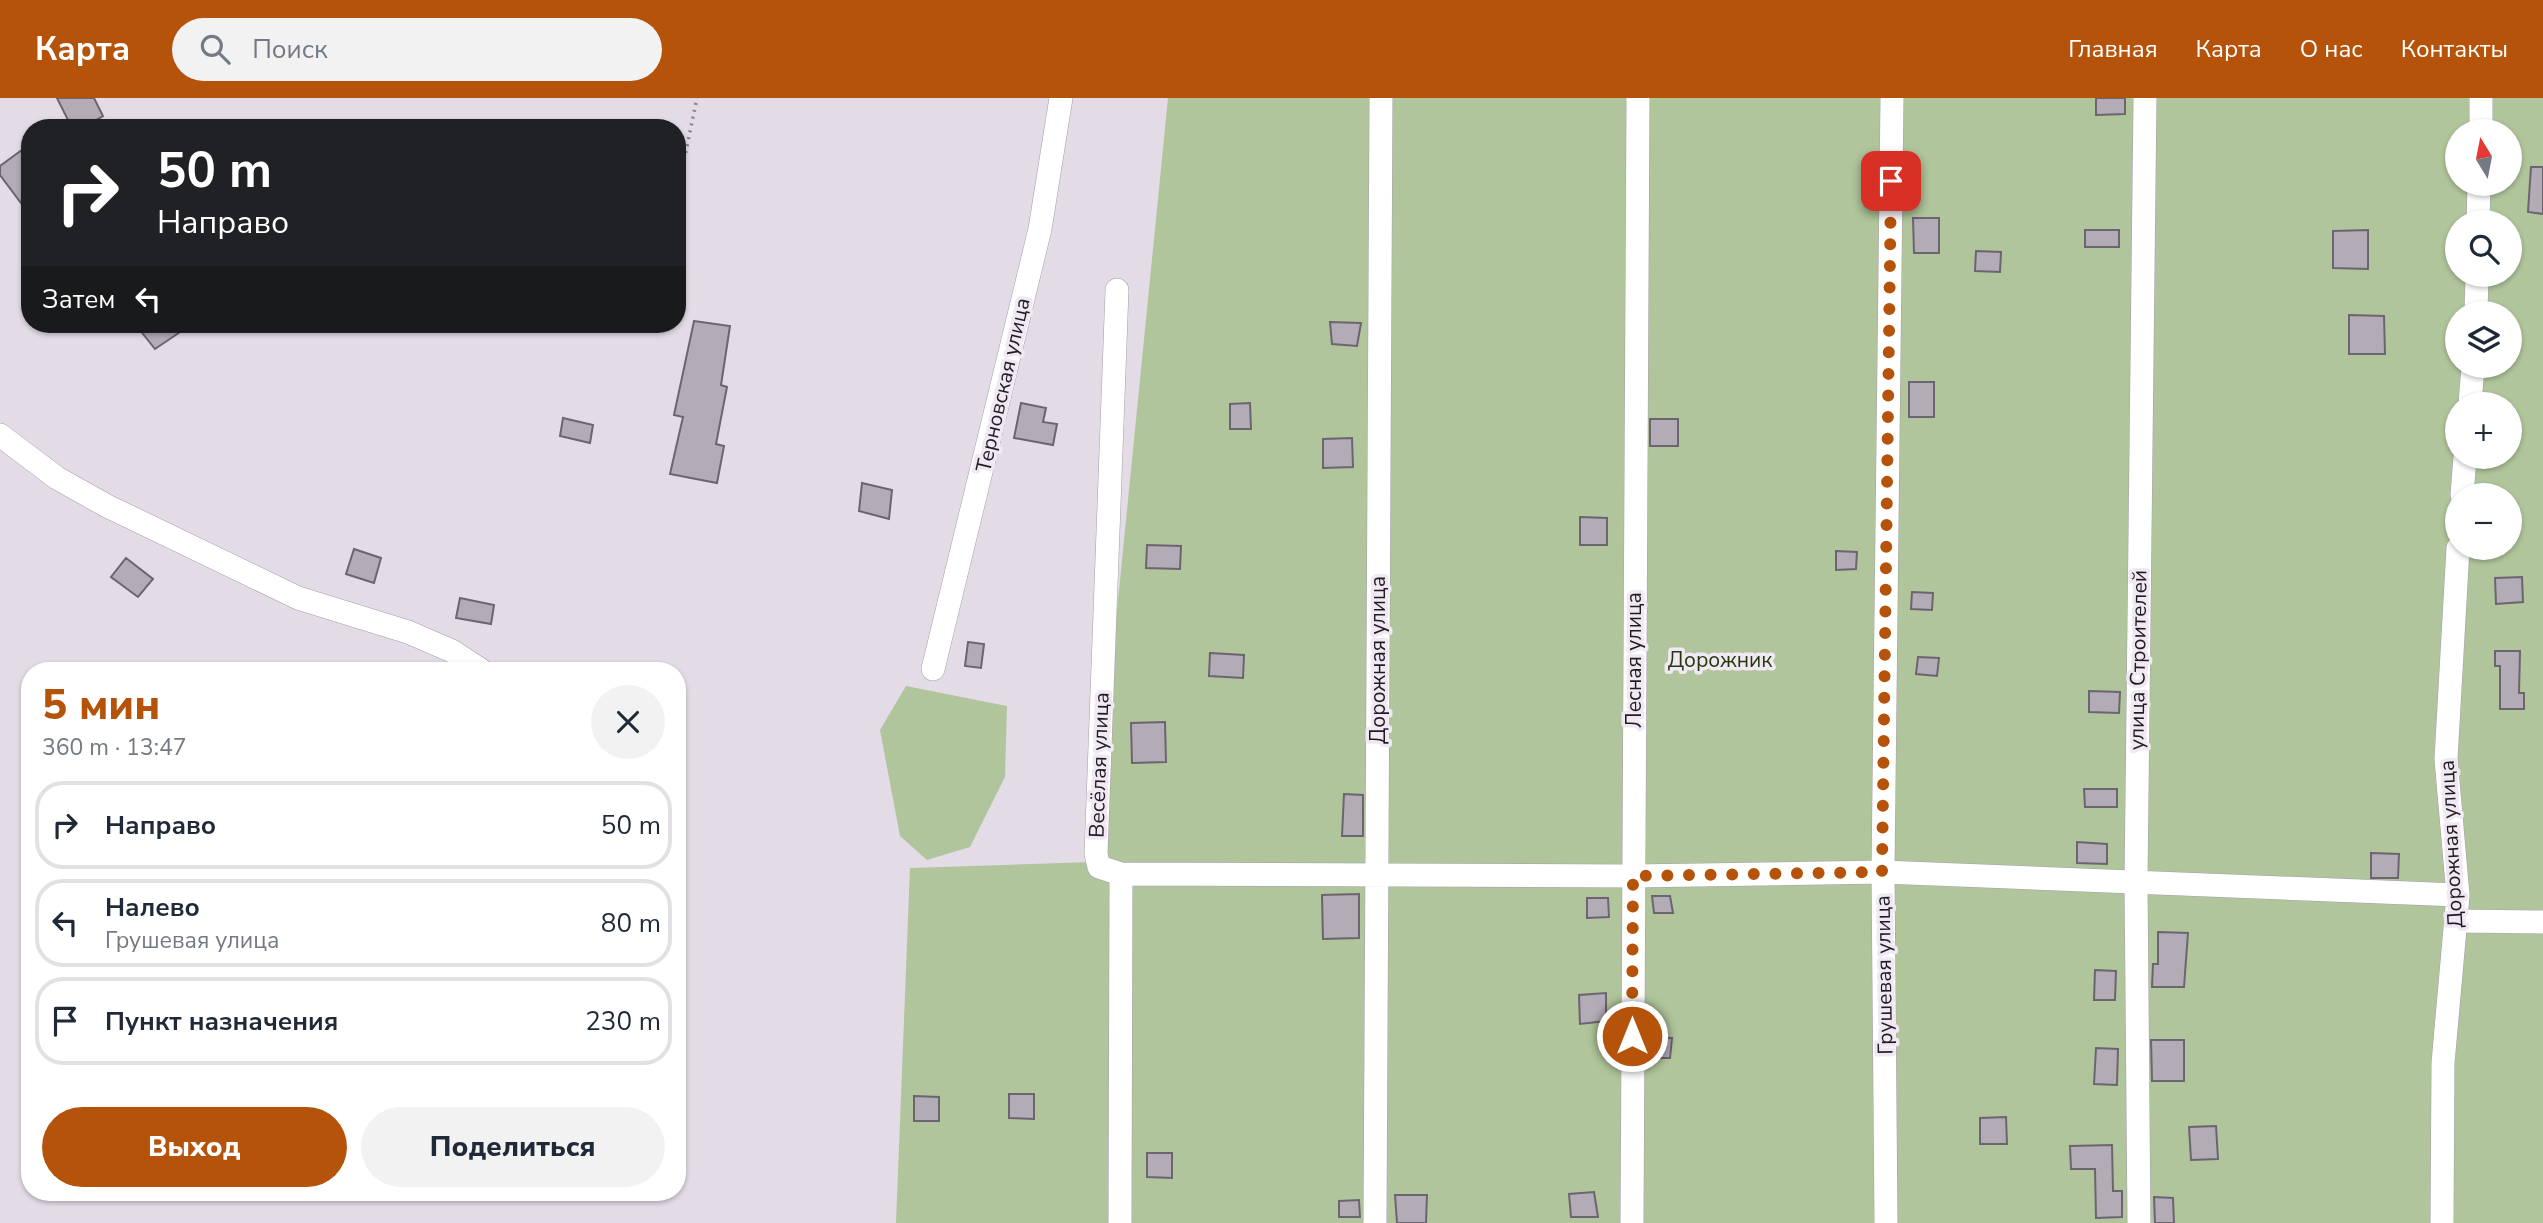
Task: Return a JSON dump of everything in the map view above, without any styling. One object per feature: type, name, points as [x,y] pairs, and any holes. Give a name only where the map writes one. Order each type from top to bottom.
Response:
[{"type":"street","name":"Терновская улица","points":[[933,669],[1037,242],[1061,98]]},
{"type":"street","name":"Дорожная улица","points":[[1375,1223],[1381,98]]},
{"type":"street","name":"Лесная улица","points":[[1632,1223],[1638,98]]},
{"type":"street","name":"Грушевая улица","points":[[1886,1223],[1882,872],[1892,98]]},
{"type":"street","name":"улица Строителей","points":[[2139,1223],[2136,882],[2145,98]]},
{"type":"street","points":[[2481,119],[2482,98]]},
{"type":"street","name":"Весёлая улица","points":[[1116,290],[1096,854],[1098,867],[1121,874]]},
{"type":"street","points":[[0,435],[57,478],[107,506],[298,598],[408,632],[452,651],[469,662]]},
{"type":"street","name":"Дорожная улица","points":[[2442,1223],[2443,1063],[2458,921],[2446,759],[2457,560]]},
{"type":"street","points":[[1120,1223],[1121,874],[1633,876],[1882,872],[2458,895]]},
{"type":"street","points":[[2458,921],[2543,922]]},
{"type":"path","points":[[686,151],[697,98]]},
{"type":"green space","name":"Дорожник","points":[[1168,98],[2543,98],[2543,1223],[896,1223],[910,868],[1092,862]]},
{"type":"green space","points":[[906,686],[1007,706],[1005,777],[970,847],[927,860],[900,836],[880,730]]},
{"type":"building","points":[[57,98],[94,98],[103,116],[98,119],[68,119]]},
{"type":"building","points":[[2096,98],[2125,98],[2125,114],[2096,115]]},
{"type":"building","points":[[21,151],[21,203],[0,175],[0,166]]},
{"type":"building","points":[[2531,167],[2543,167],[2543,214],[2528,212]]},
{"type":"building","points":[[1913,218],[1939,218],[1939,253],[1914,253]]},
{"type":"building","points":[[2085,230],[2119,230],[2119,247],[2085,247]]},
{"type":"building","points":[[2368,230],[2368,269],[2333,268],[2333,231]]},
{"type":"building","points":[[1976,251],[2001,252],[2000,272],[1975,271]]},
{"type":"building","points":[[2349,315],[2384,316],[2385,354],[2349,354]]},
{"type":"building","points":[[694,321],[730,326],[721,385],[727,387],[716,444],[724,446],[717,483],[670,474],[683,417],[674,415]]},
{"type":"building","points":[[1330,322],[1361,323],[1357,346],[1332,344]]},
{"type":"building","points":[[142,333],[179,333],[155,349]]},
{"type":"building","points":[[1909,382],[1934,382],[1934,417],[1909,417]]},
{"type":"building","points":[[1021,403],[1046,408],[1043,422],[1057,424],[1053,445],[1014,438]]},
{"type":"building","points":[[1250,403],[1251,429],[1230,429],[1230,404]]},
{"type":"building","points":[[563,418],[593,425],[590,443],[560,436]]},
{"type":"building","points":[[1650,419],[1678,419],[1678,446],[1650,446]]},
{"type":"building","points":[[1352,438],[1353,467],[1323,468],[1323,439]]},
{"type":"building","points":[[862,483],[892,490],[889,519],[859,511]]},
{"type":"building","points":[[1580,517],[1607,518],[1607,545],[1580,545]]},
{"type":"building","points":[[1147,545],[1181,546],[1180,569],[1146,568]]},
{"type":"building","points":[[354,549],[381,558],[374,583],[346,574]]},
{"type":"building","points":[[1836,551],[1857,552],[1856,569],[1836,570]]},
{"type":"building","points":[[126,558],[153,579],[138,597],[111,577]]},
{"type":"building","points":[[2522,577],[2523,602],[2496,604],[2495,578]]},
{"type":"building","points":[[1912,592],[1933,593],[1932,610],[1911,609]]},
{"type":"building","points":[[460,598],[494,605],[491,624],[456,618]]},
{"type":"building","points":[[968,642],[984,644],[981,668],[965,666]]},
{"type":"building","points":[[2495,651],[2520,651],[2519,693],[2524,693],[2524,709],[2500,709],[2500,666],[2495,666]]},
{"type":"building","points":[[1210,653],[1244,655],[1243,678],[1209,676]]},
{"type":"building","points":[[1918,657],[1939,658],[1937,676],[1916,674]]},
{"type":"building","points":[[2089,691],[2120,692],[2119,713],[2089,712]]},
{"type":"building","points":[[1165,722],[1166,762],[1132,763],[1131,723]]},
{"type":"building","points":[[2084,789],[2117,789],[2117,807],[2085,807]]},
{"type":"building","points":[[1344,794],[1363,795],[1363,836],[1342,836]]},
{"type":"building","points":[[2077,842],[2107,844],[2107,864],[2077,863]]},
{"type":"building","points":[[2371,853],[2399,854],[2398,878],[2371,878]]},
{"type":"building","points":[[1359,894],[1359,938],[1323,939],[1322,895]]},
{"type":"building","points":[[1652,896],[1670,896],[1673,913],[1654,913]]},
{"type":"building","points":[[1587,898],[1608,898],[1609,917],[1587,918]]},
{"type":"building","points":[[2158,932],[2188,933],[2184,987],[2152,987],[2153,964],[2158,964]]},
{"type":"building","points":[[2095,970],[2116,971],[2115,1000],[2094,1000]]},
{"type":"building","points":[[1606,993],[1606,1021],[1580,1024],[1579,995]]},
{"type":"building","points":[[1649,1037],[1672,1038],[1670,1058],[1649,1058]]},
{"type":"building","points":[[2151,1040],[2184,1040],[2184,1081],[2152,1081]]},
{"type":"building","points":[[2096,1048],[2118,1049],[2117,1085],[2094,1084]]},
{"type":"building","points":[[1009,1094],[1034,1094],[1034,1119],[1009,1118]]},
{"type":"building","points":[[914,1096],[939,1097],[939,1121],[914,1121]]},
{"type":"building","points":[[2006,1117],[2007,1144],[1980,1144],[1980,1118]]},
{"type":"building","points":[[2216,1126],[2218,1159],[2191,1160],[2189,1127]]},
{"type":"building","points":[[2112,1145],[2113,1191],[2122,1191],[2122,1217],[2096,1218],[2095,1169],[2071,1169],[2070,1146]]},
{"type":"building","points":[[1147,1153],[1172,1153],[1172,1178],[1147,1177]]},
{"type":"building","points":[[1594,1192],[1598,1217],[1571,1217],[1569,1194]]},
{"type":"building","points":[[1395,1195],[1427,1195],[1426,1223],[1397,1223]]},
{"type":"building","points":[[2154,1197],[2173,1198],[2174,1223],[2155,1223]]},
{"type":"building","points":[[1359,1200],[1360,1217],[1339,1217],[1339,1201]]},
{"type":"route","points":[[1632,1036],[1633,876],[1882,872],[1891,181]]}]
